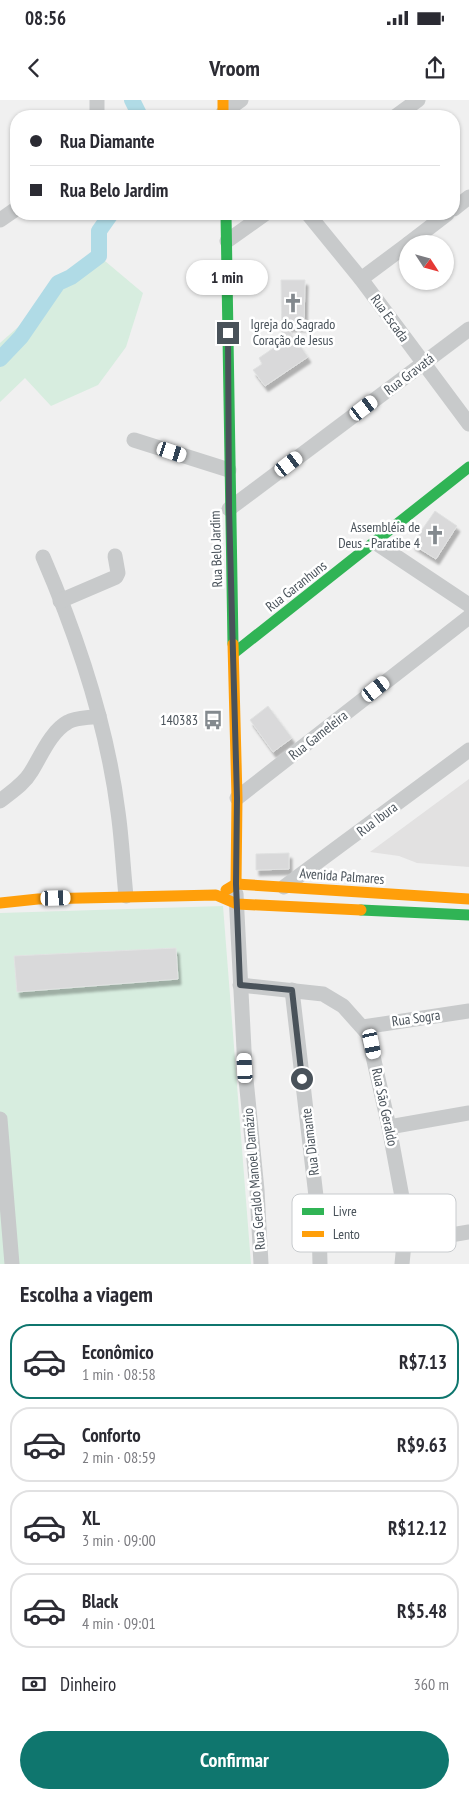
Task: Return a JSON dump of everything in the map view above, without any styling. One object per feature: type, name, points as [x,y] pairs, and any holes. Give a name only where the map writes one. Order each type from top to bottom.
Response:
[{"type":"street","points":[[223,110],[241,100]]},
{"type":"street","points":[[404,110],[418,100]]},
{"type":"street","name":"Rua Belo Jardim","points":[[226,220],[229,509],[237,798],[236,884]]},
{"type":"street","points":[[227,241],[257,220]]},
{"type":"street","name":"Rua Escada","points":[[313,220],[361,279],[469,424]]},
{"type":"street","points":[[420,235],[440,220]]},
{"type":"street","points":[[361,279],[399,251]]},
{"type":"street","name":"Rua Gravatá","points":[[229,509],[469,329]]},
{"type":"street","points":[[134,440],[229,470]]},
{"type":"street","name":"Rua Garanhuns","points":[[234,652],[376,543],[469,467]]},
{"type":"street","points":[[376,543],[469,605]]},
{"type":"street","points":[[60,601],[116,578],[118,573],[115,556]]},
{"type":"street","points":[[42,557],[82,661],[99,716],[118,812],[126,896]]},
{"type":"street","name":"Rua Gameleira","points":[[237,798],[469,617]]},
{"type":"street","points":[[0,801],[20,786],[31,772],[37,758],[62,726],[72,720],[99,716]]},
{"type":"street","name":"Rua Ibura","points":[[284,887],[469,750]]},
{"type":"street","points":[[216,896],[236,884]]},
{"type":"street","name":"Avenida Palmares","points":[[236,884],[469,899]]},
{"type":"street","name":"Rua Geraldo Manoel Damázio","points":[[236,884],[240,985],[261,1264]]},
{"type":"street","points":[[0,903],[38,899],[126,896],[216,896],[237,904],[469,915]]},
{"type":"street","name":"Rua São Geraldo","points":[[240,985],[323,994],[332,998],[363,1027],[372,1044],[390,1127],[401,1194]]},
{"type":"street","name":"Rua Diamante","points":[[292,990],[316,1194]]},
{"type":"street","name":"Rua Sogra","points":[[363,1027],[469,1010]]},
{"type":"street","points":[[390,1127],[469,1113]]},
{"type":"street","points":[[0,1119],[4,1223],[12,1264]]},
{"type":"street","points":[[456,1234],[469,1232]]},
{"type":"shaded area","points":[[469,779],[469,867],[417,863],[399,856],[370,852]]},
{"type":"green space","points":[[99,256],[143,293],[126,347],[98,385],[51,406],[25,378],[0,402],[0,343]]},
{"type":"green space","points":[[223,906],[251,1264],[0,1264],[0,913]]},
{"type":"building","points":[[281,280],[305,280],[304,326],[286,326],[308,357],[265,386],[253,370],[262,364],[259,358],[282,342]]},
{"type":"building","name":"Assembléia de Deus - Paratibe 4","points":[[435,511],[457,526],[436,559],[412,544]]},
{"type":"building","points":[[268,706],[292,738],[273,752],[250,720]]},
{"type":"building","points":[[289,853],[289,869],[256,870],[256,854]]},
{"type":"building","points":[[176,948],[178,979],[17,992],[14,956]]},
{"type":"waterway","points":[[132,100],[137,110]]},
{"type":"waterway","points":[[0,359],[21,337],[58,283],[71,277],[99,256],[99,231],[107,220]]},
{"type":"traffic: fast","points":[[226,220],[233,644]]},
{"type":"traffic: fast","points":[[234,653],[469,467]]},
{"type":"traffic: fast","points":[[361,910],[469,915]]},
{"type":"traffic: slow","points":[[223,100],[223,110]]},
{"type":"traffic: slow","points":[[233,644],[237,798],[236,884]]},
{"type":"traffic: slow","points":[[226,890],[236,884],[469,899]]},
{"type":"traffic: slow","points":[[0,903],[38,899],[216,895],[237,904],[361,910]]},
{"type":"place","name":"Igreja do Sagrado Coração de Jesus","points":[[293,303]]},
{"type":"place","name":"Assembléia de Deus - Paratibe 4","points":[[435,535]]},
{"type":"place","name":"140383","points":[[213,720]]},
{"type":"route","points":[[228,333],[229,509],[234,652],[237,798],[236,884],[240,985],[292,990],[302,1079]]}]
